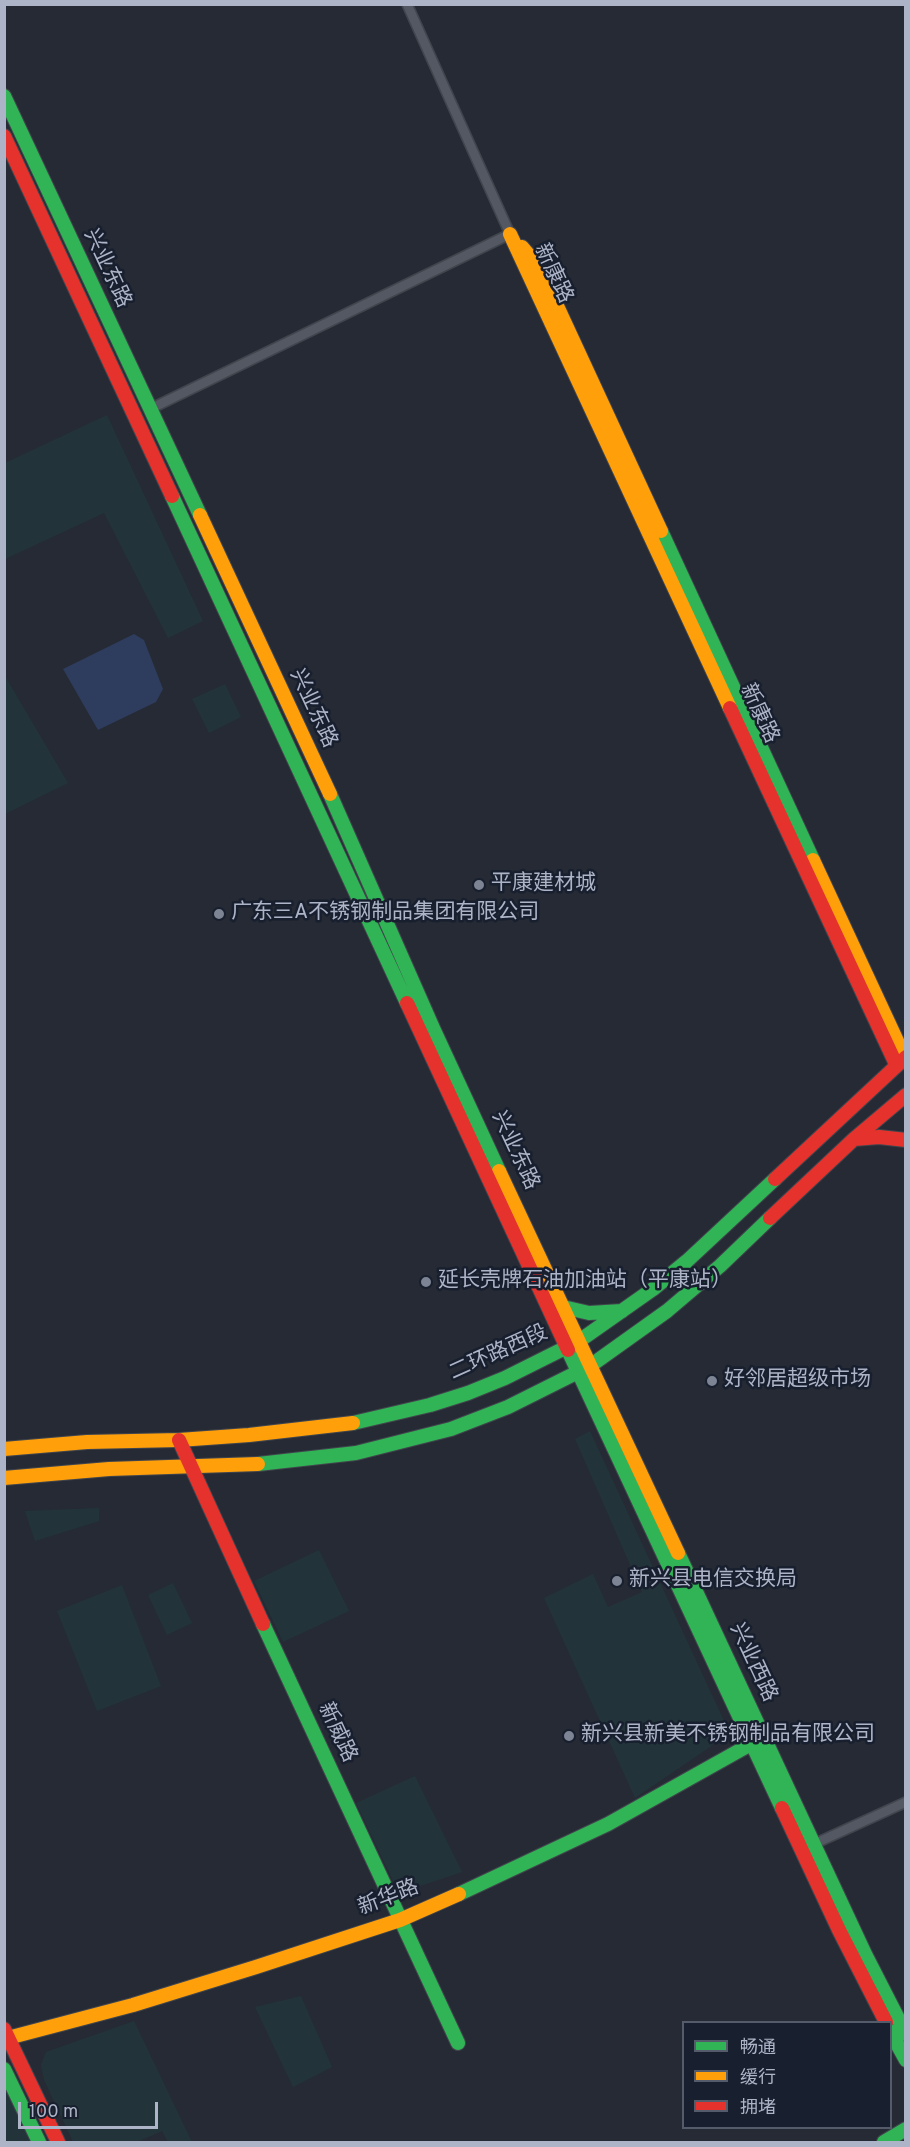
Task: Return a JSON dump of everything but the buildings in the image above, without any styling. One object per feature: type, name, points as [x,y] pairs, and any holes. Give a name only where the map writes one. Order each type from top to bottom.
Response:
[{"type":"street","points":[[150,409],[510,234],[406,4]]},
{"type":"street","name":"兴业东路","points":[[4,96],[346,829],[433,1028],[563,1307],[573,1344]]},
{"type":"street","name":"兴业东路","points":[[4,136],[573,1344]]},
{"type":"street","name":"新康路","points":[[510,234],[539,267],[902,1060]]},
{"type":"street","name":"二环路西段","points":[[4,1449],[87,1442],[179,1440],[249,1435],[357,1423],[430,1405],[505,1378],[573,1344],[653,1289],[687,1261],[902,1060]]},
{"type":"street","points":[[4,1478],[109,1469],[190,1468],[287,1462],[356,1453],[451,1429],[498,1410],[584,1369],[667,1311],[720,1266],[854,1139],[906,1095]]},
{"type":"street","points":[[854,1139],[879,1137],[906,1140]]},
{"type":"street","points":[[563,1307],[589,1312],[622,1311]]},
{"type":"street","name":"兴业西路","points":[[573,1344],[758,1740],[839,1930],[885,2021]]},
{"type":"street","name":"新威路","points":[[179,1440],[458,2043]]},
{"type":"street","name":"兴业西路","points":[[758,1740],[814,1844],[892,2010],[906,2034]]},
{"type":"street","name":"新华路","points":[[6,2035],[133,2005],[400,1920],[513,1870],[608,1824],[758,1740]]},
{"type":"street","points":[[814,1844],[906,1802]]},
{"type":"street","points":[[892,2033],[906,2060]]},
{"type":"street","points":[[6,2035],[58,2142]]},
{"type":"street","points":[[4,2068],[39,2142]]},
{"type":"street","points":[[884,2142],[906,2128]]},
{"type":"street","points":[[899,2142],[906,2139]]},
{"type":"shaded area","points":[[107,415],[203,621],[168,638],[104,513],[5,559],[5,463]]},
{"type":"shaded area","points":[[5,676],[68,783],[4,814]]},
{"type":"shaded area","points":[[225,684],[241,717],[209,733],[192,699]]},
{"type":"shaded area","points":[[590,1431],[725,1723],[724,1733],[710,1747],[635,1798],[544,1598],[593,1574],[608,1607],[642,1592],[575,1439]]},
{"type":"shaded area","points":[[99,1508],[99,1521],[35,1541],[25,1511]]},
{"type":"shaded area","points":[[319,1550],[349,1611],[283,1642],[254,1581]]},
{"type":"shaded area","points":[[173,1583],[192,1623],[167,1635],[148,1595]]},
{"type":"shaded area","points":[[122,1585],[161,1686],[97,1711],[57,1611]]},
{"type":"shaded area","points":[[415,1776],[462,1872],[402,1892],[394,1883],[356,1803]]},
{"type":"shaded area","points":[[301,1996],[332,2067],[293,2087],[255,2007]]},
{"type":"shaded area","points":[[134,2021],[192,2142],[168,2142],[162,2131],[137,2142],[73,2142],[44,2080],[41,2065],[46,2052]]},
{"type":"shaded area","points":[[5,2086],[31,2142],[5,2142]]},
{"type":"water","points":[[134,634],[144,640],[163,689],[156,702],[98,730],[63,669]]},
{"type":"traffic: fast","points":[[4,96],[200,515]]},
{"type":"traffic: fast","points":[[172,496],[407,1003]]},
{"type":"traffic: fast","points":[[661,531],[813,860]]},
{"type":"traffic: fast","points":[[330,794],[499,1171]]},
{"type":"traffic: fast","points":[[353,1423],[430,1405],[468,1393],[505,1378],[579,1341],[653,1289],[687,1261],[775,1179]]},
{"type":"traffic: fast","points":[[258,1464],[356,1453],[451,1429],[508,1407],[590,1366],[667,1311],[720,1266],[770,1218]]},
{"type":"traffic: fast","points":[[563,1307],[589,1313],[622,1311]]},
{"type":"traffic: fast","points":[[568,1350],[782,1808]]},
{"type":"traffic: fast","points":[[678,1553],[865,1954],[906,2034]]},
{"type":"traffic: fast","points":[[263,1624],[458,2043]]},
{"type":"traffic: fast","points":[[459,1894],[608,1824],[760,1739]]},
{"type":"traffic: fast","points":[[892,2035],[906,2060]]},
{"type":"traffic: fast","points":[[4,2069],[39,2142]]},
{"type":"traffic: fast","points":[[884,2142],[906,2129]]},
{"type":"traffic: slow","points":[[510,234],[730,708]]},
{"type":"traffic: slow","points":[[522,247],[539,267],[661,531]]},
{"type":"traffic: slow","points":[[200,515],[330,794]]},
{"type":"traffic: slow","points":[[813,860],[905,1058]]},
{"type":"traffic: slow","points":[[499,1171],[678,1553]]},
{"type":"traffic: slow","points":[[4,1449],[87,1442],[179,1440],[249,1435],[353,1423]]},
{"type":"traffic: slow","points":[[4,1478],[109,1469],[258,1464]]},
{"type":"traffic: slow","points":[[4,2039],[133,2005],[256,1967],[400,1920],[459,1894]]},
{"type":"traffic: jam","points":[[4,136],[172,496]]},
{"type":"traffic: jam","points":[[730,708],[896,1064]]},
{"type":"traffic: jam","points":[[407,1003],[568,1350]]},
{"type":"traffic: jam","points":[[775,1179],[906,1057]]},
{"type":"traffic: jam","points":[[770,1218],[854,1139],[906,1095]]},
{"type":"traffic: jam","points":[[854,1139],[879,1137],[906,1140]]},
{"type":"traffic: jam","points":[[179,1440],[263,1624]]},
{"type":"traffic: jam","points":[[782,1808],[839,1930],[885,2021]]},
{"type":"traffic: jam","points":[[4,2029],[58,2142]]},
{"type":"place","name":"平康建材城","points":[[479,885]]},
{"type":"place","name":"广东三A不锈钢制品集团有限公司","points":[[219,914]]},
{"type":"place","name":"延长壳牌石油加油站（平康站）","points":[[426,1282]]},
{"type":"place","name":"好邻居超级市场","points":[[712,1381]]},
{"type":"place","name":"新兴县电信交换局","points":[[617,1581]]},
{"type":"place","name":"新兴县新美不锈钢制品有限公司","points":[[569,1736]]}]
